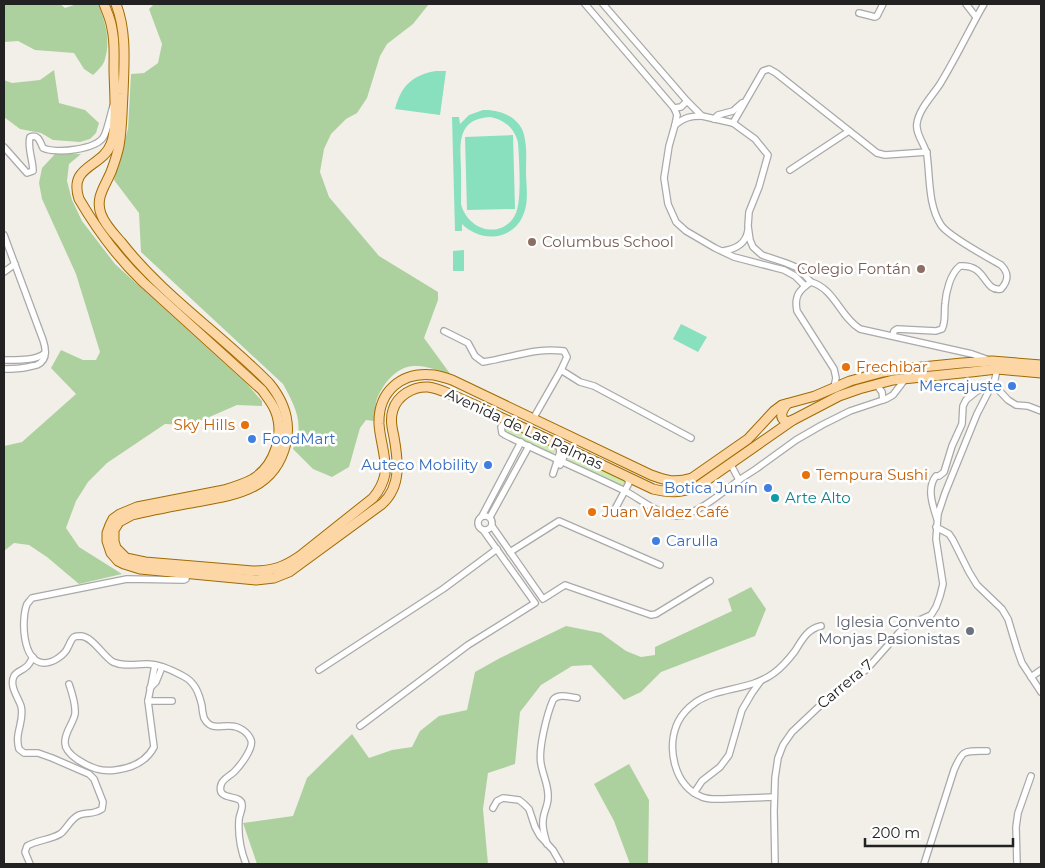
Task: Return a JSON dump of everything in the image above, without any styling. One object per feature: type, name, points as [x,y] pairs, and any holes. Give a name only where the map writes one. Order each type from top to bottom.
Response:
[{"type":"main road","name":"Avenida de Las Palmas","points":[[104,4],[113,32],[114,132],[111,145],[104,156],[84,170],[78,179],[77,190],[79,199],[130,269],[262,390],[273,404],[279,426],[276,449],[266,468],[253,479],[224,490],[132,508],[113,519],[107,534],[108,548],[114,557],[124,564],[140,569],[256,580],[279,577],[297,567],[384,502],[393,490],[397,475],[397,458],[392,420],[393,409],[400,398],[411,390],[422,387],[436,389],[516,424],[653,489],[678,492],[697,487],[793,420],[839,396],[876,384],[906,378],[1041,373]]},
{"type":"main road","points":[[82,204],[91,204],[99,200],[118,148],[122,121],[124,79],[123,32],[116,4]]},
{"type":"main road","points":[[91,164],[98,165],[104,169],[108,177]]},
{"type":"main road","name":"Avenida de Las Palmas","points":[[99,200],[100,212],[103,218],[137,262],[150,276],[269,383],[280,399],[287,419],[287,439],[278,464],[268,476],[252,488],[233,496],[132,515],[119,522],[114,530],[116,548],[126,558],[145,562],[253,571],[269,570],[283,566],[300,556],[373,498],[381,489],[386,466],[380,430],[380,407],[390,388],[409,377],[426,374],[452,380],[651,475],[672,482],[692,478],[748,439],[774,411],[787,404],[815,396],[850,381],[883,372],[926,366],[994,376],[1010,362],[1041,365]]},
{"type":"main road","points":[[787,404],[782,410],[782,419],[787,422],[793,420]]},
{"type":"street","points":[[585,4],[674,108],[677,115],[669,146],[664,178],[668,204],[676,222],[698,239],[721,251],[784,270],[808,284]]},
{"type":"street","points":[[603,4],[702,116]]},
{"type":"street","points":[[859,13],[875,18],[883,4]]},
{"type":"street","points":[[966,4],[976,17]]},
{"type":"street","points":[[893,335],[897,328],[936,331],[942,328],[944,325],[948,288],[956,269],[960,266],[971,266],[976,269],[990,287],[996,290],[1001,289],[1007,281],[1007,275],[1001,265],[946,231],[941,225],[933,206],[926,152],[917,131],[919,116],[940,84],[984,4]]},
{"type":"street","points":[[733,123],[763,70],[769,69],[875,152],[880,154],[906,154],[926,152]]},
{"type":"street","points":[[714,119],[718,115],[736,109],[747,98]]},
{"type":"street","points":[[4,147],[27,173],[33,171],[30,137],[36,136],[39,138],[43,148],[50,150],[84,149],[95,145],[105,136],[115,99]]},
{"type":"street","points":[[674,108],[681,107],[687,101]]},
{"type":"street","points":[[675,125],[690,116],[702,116],[733,123],[755,139],[768,155],[749,212],[747,234],[739,246],[721,251]]},
{"type":"street","points":[[790,170],[849,131]]},
{"type":"street","points":[[748,226],[753,247],[762,255],[798,268],[808,284]]},
{"type":"street","points":[[4,235],[43,340],[45,353],[45,358],[37,365],[17,370],[4,369]]},
{"type":"street","points":[[740,258],[741,248],[744,246],[753,247]]},
{"type":"street","points":[[4,272],[14,264]]},
{"type":"street","points":[[834,387],[836,374],[832,365],[797,311],[795,304],[801,288],[808,284],[818,284],[828,292],[852,324],[867,331],[893,335],[972,354],[994,376],[1008,400],[1016,405],[1028,406],[1041,411]]},
{"type":"street","points":[[444,332],[468,343],[475,356],[483,362],[533,351],[564,351],[567,357],[533,419]]},
{"type":"street","points":[[4,360],[40,357],[45,353]]},
{"type":"street","points":[[561,370],[580,382],[594,386],[691,438]]},
{"type":"street","points":[[994,376],[966,400],[963,406],[962,424],[952,446],[944,472],[933,480],[931,494],[937,524],[953,540],[977,585],[1002,609],[1008,619],[1022,663],[1041,692]]},
{"type":"street","name":"Carrera 7","points":[[776,864],[775,778],[778,758],[783,745],[792,732],[826,699],[867,669],[904,627],[931,615],[936,607],[943,584],[936,539],[937,524],[945,493],[994,376]]},
{"type":"street","points":[[516,424],[504,422],[501,430],[505,435],[625,491],[659,511],[675,516],[698,509],[796,440],[822,425],[850,411],[883,400],[892,394],[906,378]]},
{"type":"street","points":[[876,384],[882,392],[883,400]]},
{"type":"street","points":[[360,726],[468,646],[535,603],[478,524],[521,442]]},
{"type":"street","points":[[557,443],[560,448],[560,460]]},
{"type":"street","points":[[529,446],[490,517],[492,526],[543,599],[566,585],[651,615],[656,614],[710,581]]},
{"type":"street","points":[[555,475],[560,460],[566,452],[572,450]]},
{"type":"street","points":[[730,463],[739,480]]},
{"type":"street","points":[[615,509],[629,482],[624,475]]},
{"type":"street","points":[[482,516],[490,517]]},
{"type":"street","points":[[510,552],[559,521],[660,566]]},
{"type":"street","points":[[484,530],[492,526]]},
{"type":"street","points":[[319,670],[443,589],[497,549]]},
{"type":"street","points":[[186,574],[186,579],[184,580],[127,579],[32,598],[27,604],[25,640],[28,651],[38,661],[44,663],[50,662],[66,652],[74,637],[80,636],[87,637],[112,661],[122,665],[155,665],[184,676],[197,691],[204,718],[210,724],[216,727],[238,727],[246,732],[252,742],[249,752],[220,786],[224,795],[239,799],[242,803],[239,825],[246,864]]},
{"type":"street","points":[[694,793],[702,782],[720,767],[729,755],[742,710],[761,682],[782,666],[808,633],[822,626]]},
{"type":"street","points":[[30,864],[25,852],[27,846],[63,832],[70,822],[80,815],[96,813],[102,809],[103,802],[94,779],[90,774],[38,753],[24,753],[18,749],[17,731],[22,716],[21,707],[12,684],[17,672],[26,667],[33,657]]},
{"type":"street","points":[[69,684],[75,712],[66,738],[66,749],[85,764],[96,769],[105,771],[117,770],[130,767],[146,759],[154,747],[148,701],[155,665]]},
{"type":"street","points":[[150,688],[156,682],[162,667]]},
{"type":"street","points":[[1031,677],[1041,670]]},
{"type":"street","points":[[761,682],[708,696],[698,700],[691,706],[679,721],[675,732],[673,743],[675,766],[686,787],[708,799],[774,797]]},
{"type":"street","points":[[736,689],[744,691],[746,702]]},
{"type":"street","points":[[547,844],[543,830],[543,819],[547,806],[548,788],[540,763],[542,742],[552,700],[558,696],[577,698]]},
{"type":"street","points":[[148,701],[172,701]]},
{"type":"street","points":[[924,864],[954,770],[962,753],[987,751]]},
{"type":"street","points":[[1017,864],[1016,827],[1018,813],[1031,776]]},
{"type":"street","points":[[492,808],[497,801],[503,798],[518,800],[524,804],[529,809],[540,836],[553,850],[561,864]]},
{"type":"green space","points":[[4,4],[60,4],[65,8],[75,4],[98,4],[105,24],[107,38],[107,52],[100,68],[93,75],[84,69],[74,53],[35,50],[18,41],[4,42]]},
{"type":"green space","points":[[154,4],[429,4],[413,24],[387,44],[380,56],[367,98],[357,113],[346,119],[331,134],[324,149],[320,172],[329,197],[379,256],[438,292],[438,300],[424,338],[451,375],[423,366],[407,367],[395,373],[385,384],[378,396],[374,421],[366,420],[360,428],[349,467],[332,477],[313,469],[293,449],[298,435],[298,420],[295,408],[283,384],[141,252],[139,213],[114,180],[128,129],[131,74],[144,73],[158,63],[162,44],[149,9]]},
{"type":"green space","points":[[54,70],[59,103],[85,110],[99,123],[96,133],[90,139],[80,142],[53,140],[41,133],[20,129],[4,117],[4,80],[12,83],[40,80]]},
{"type":"green space","points":[[436,71],[446,71],[440,115],[395,109],[404,88],[409,83],[420,75]]},
{"type":"green space","points":[[483,110],[497,111],[516,121],[523,133],[526,144],[526,208],[519,222],[505,234],[487,236],[478,234],[462,224],[462,231],[455,231],[452,117],[459,117],[460,124],[469,115]],"holes":[[[490,117],[508,125],[518,142],[519,198],[516,213],[510,222],[503,227],[487,229],[471,221],[465,214],[461,204],[460,150],[463,134],[471,122]]]},
{"type":"green space","points":[[513,135],[515,209],[467,210],[465,137]]},
{"type":"green space","points":[[55,154],[81,154],[69,164],[67,181],[72,200],[82,221],[115,264],[247,384],[262,401],[262,406],[237,405],[191,425],[165,424],[107,463],[88,482],[76,501],[66,528],[79,547],[122,574],[79,584],[47,557],[29,545],[14,543],[4,551],[4,446],[22,442],[76,394],[51,368],[61,350],[83,360],[96,360],[100,352],[76,274],[42,199],[39,183],[42,168]]},
{"type":"green space","points":[[464,250],[464,271],[453,271],[453,251]]},
{"type":"green space","points":[[681,324],[707,337],[698,352],[673,339]]},
{"type":"green space","points":[[507,424],[555,445],[558,449],[557,452],[552,453],[505,432],[503,426]]},
{"type":"green space","points":[[569,453],[624,480],[625,486],[620,487],[568,460],[566,457]]},
{"type":"green space","points":[[751,587],[766,609],[755,636],[661,672],[641,692],[624,700],[591,665],[572,666],[541,685],[520,712],[515,764],[488,773],[483,809],[488,864],[257,864],[243,823],[293,816],[307,778],[352,734],[369,758],[392,750],[412,747],[420,731],[439,716],[467,710],[475,672],[566,626],[601,633],[626,651],[641,657],[655,655],[655,647],[732,611],[728,599]]},
{"type":"green space","points":[[629,764],[649,800],[648,864],[630,864],[614,821],[594,784]]},
{"type":"place","name":"Columbus School","points":[[532,242]]},
{"type":"place","name":"Colegio Fontán","points":[[921,269]]},
{"type":"place","name":"Frechibar","points":[[846,367]]},
{"type":"place","name":"Mercajuste","points":[[1012,386]]},
{"type":"place","name":"Sky Hills","points":[[245,425]]},
{"type":"place","name":"FoodMart","points":[[252,439]]},
{"type":"place","name":"Auteco Mobility","points":[[488,465]]},
{"type":"place","name":"Tempura Sushi","points":[[806,475]]},
{"type":"place","name":"Botica Junín","points":[[768,488]]},
{"type":"place","name":"Arte Alto","points":[[775,498]]},
{"type":"place","name":"Juan Valdez Café","points":[[592,512]]},
{"type":"place","name":"Carulla","points":[[656,541]]},
{"type":"place","name":"Iglesia Convento Monjas Pasionistas","points":[[970,631]]}]
